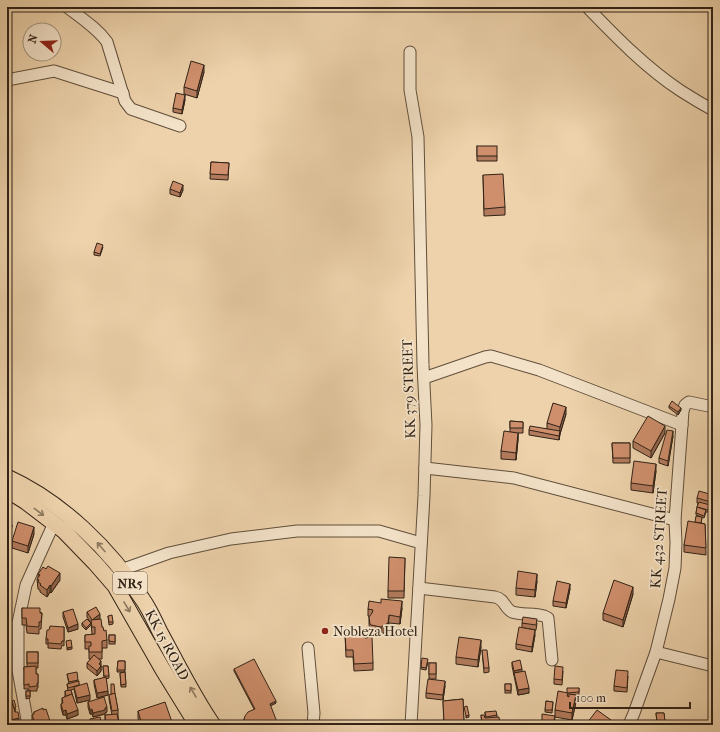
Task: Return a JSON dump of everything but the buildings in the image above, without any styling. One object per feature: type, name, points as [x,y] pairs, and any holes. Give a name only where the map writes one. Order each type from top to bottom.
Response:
[{"type":"highway","name":"KK 15 ROAD","points":[[7,477],[24,485],[46,500],[90,534],[121,570],[143,600],[180,670],[213,725]]},
{"type":"highway","name":"KK 15 ROAD","points":[[7,490],[26,502],[74,540],[115,586],[198,725]]},
{"type":"street","points":[[67,7],[89,24],[107,42],[125,101],[131,109],[180,126]]},
{"type":"street","points":[[587,7],[620,41],[648,66],[680,90],[713,110]]},
{"type":"street","name":"KK 379 STREET","points":[[410,52],[410,90],[418,137],[426,425],[411,725]]},
{"type":"street","points":[[7,80],[54,71],[123,93]]},
{"type":"street","points":[[424,378],[480,358],[491,356],[539,370],[682,425]]},
{"type":"street","name":"KK 432 STREET","points":[[629,725],[656,652],[675,568],[675,520],[682,425],[685,405],[689,402],[713,407]]},
{"type":"street","points":[[425,468],[514,478],[675,520]]},
{"type":"street","points":[[28,725],[18,670],[18,623],[26,585],[54,523]]},
{"type":"street","points":[[121,570],[169,553],[232,539],[297,531],[379,532],[421,543]]},
{"type":"street","points":[[419,588],[495,597],[501,599],[511,611],[544,616],[548,618],[552,660]]},
{"type":"street","points":[[308,648],[314,713],[312,725]]},
{"type":"street","points":[[656,652],[713,666]]},
{"type":"place","name":"Nobleza Hotel","points":[[325,631]]}]
